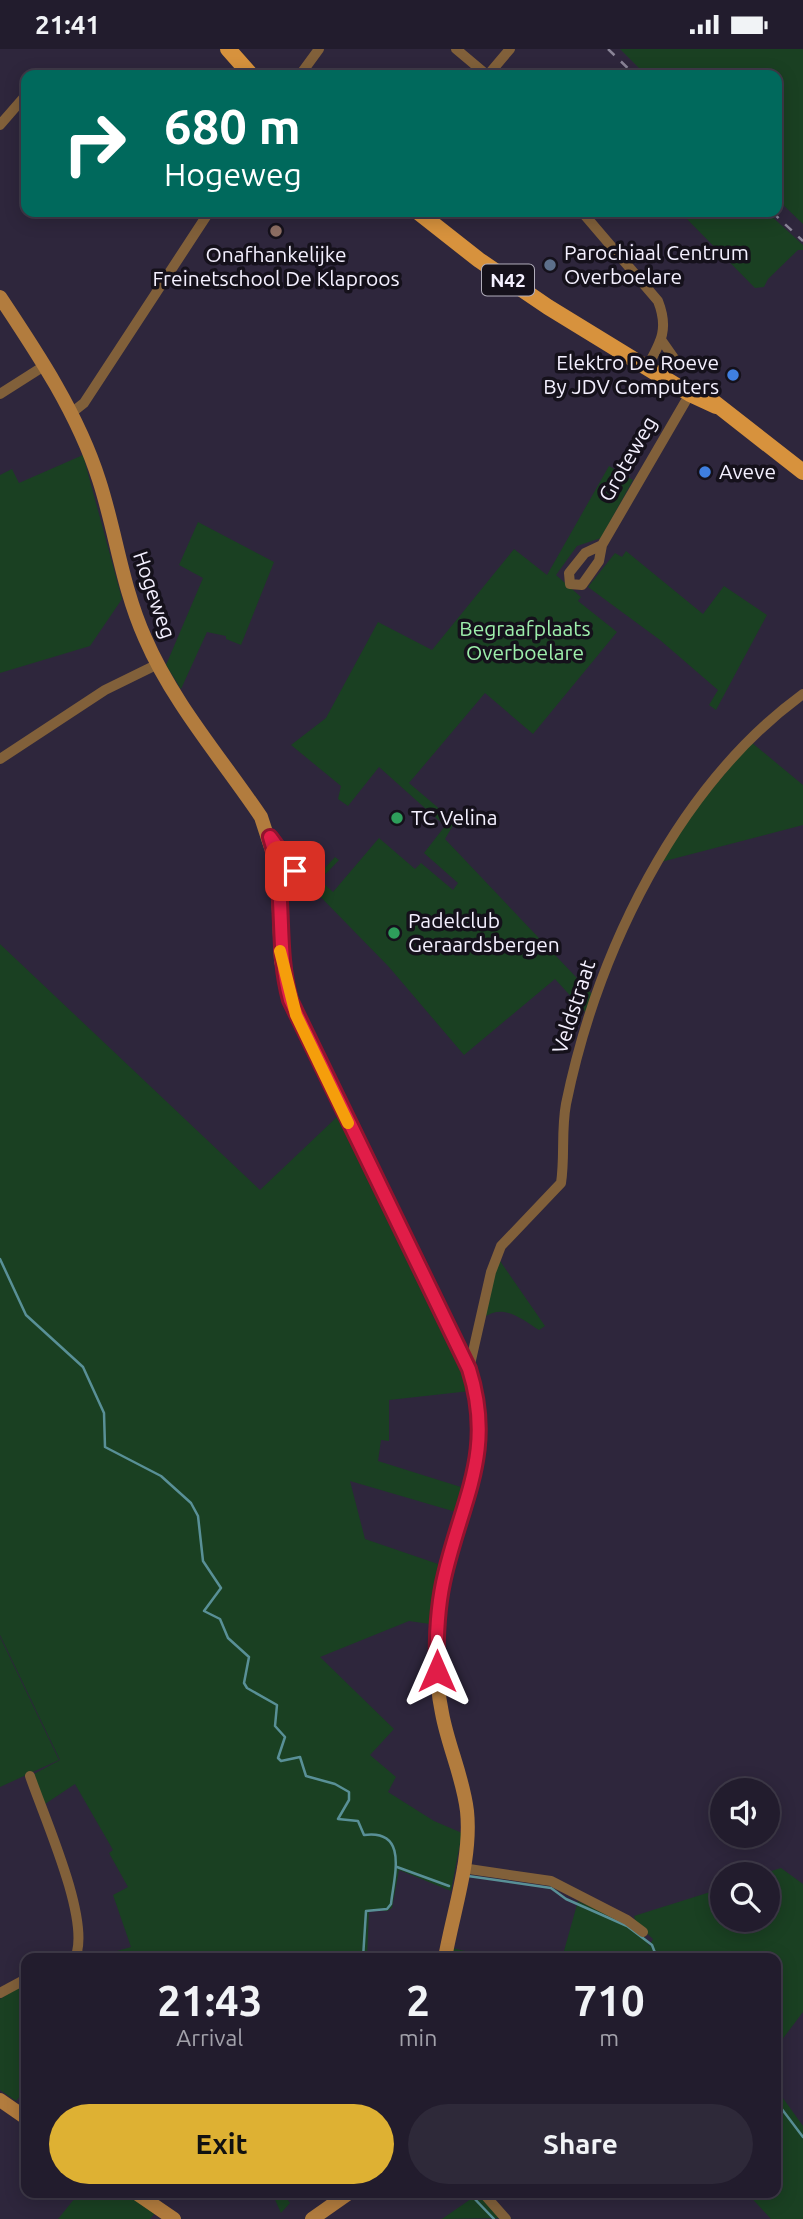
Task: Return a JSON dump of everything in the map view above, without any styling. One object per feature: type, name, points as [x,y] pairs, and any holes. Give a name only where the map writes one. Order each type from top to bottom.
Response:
[{"type":"main road","points":[[228,49],[247,70]]},
{"type":"main road","name":"N42","points":[[425,217],[503,277],[692,389],[803,472]]},
{"type":"street","points":[[304,70],[319,49]]},
{"type":"street","points":[[456,49],[482,70]]},
{"type":"street","points":[[492,70],[510,49]]},
{"type":"street","points":[[0,125],[21,101]]},
{"type":"street","points":[[70,414],[83,403],[206,217]]},
{"type":"street","points":[[586,217],[658,301],[664,325],[662,341],[649,363]]},
{"type":"street","name":"Hogeweg","points":[[0,297],[44,366],[92,460],[127,593],[158,664],[261,817],[270,837],[307,887]]},
{"type":"street","points":[[662,341],[676,361]]},
{"type":"street","points":[[0,394],[44,366]]},
{"type":"street","name":"Groteweg","points":[[602,545],[692,389]]},
{"type":"street","points":[[0,759],[105,690],[158,664]]},
{"type":"street","name":"Veldstraat","points":[[469,1369],[491,1272],[501,1246],[561,1184],[561,1141],[573,1076],[613,952],[646,877],[674,833],[740,751],[803,694]]},
{"type":"street","points":[[270,837],[280,881],[281,961],[296,1015],[469,1369],[479,1409],[480,1438],[470,1493],[445,1573],[439,1607],[436,1655],[442,1714],[467,1813],[462,1868],[445,1953]]},
{"type":"street","points":[[30,1776],[74,1905],[79,1953]]},
{"type":"street","points":[[462,1868],[551,1881],[627,1920],[643,1932]]},
{"type":"street","points":[[0,1993],[21,1982]]},
{"type":"street","points":[[0,2100],[21,2115]]},
{"type":"street","points":[[143,2198],[174,2219]]},
{"type":"street","points":[[312,2219],[342,2198]]},
{"type":"street","points":[[487,2198],[506,2219]]},
{"type":"green space","points":[[620,49],[803,49],[803,224],[782,204],[782,70],[641,70]]},
{"type":"green space","points":[[685,217],[772,217],[803,245],[803,250],[798,250],[768,279],[764,287],[755,288]]},
{"type":"green space","points":[[83,455],[122,599],[90,646],[0,673],[0,475],[12,469],[19,483]]},
{"type":"green space","name":"Begraafplaats Overboelare","points":[[609,466],[633,480],[601,538],[577,546],[556,575],[581,597],[578,601],[617,632],[533,734],[485,693],[409,783],[455,822],[445,839],[594,996],[587,1014],[555,979],[464,1055],[389,967],[309,885],[335,857],[339,860],[320,880],[333,892],[379,838],[415,869],[421,863],[453,890],[458,883],[424,853],[445,826],[379,767],[348,806],[338,799],[341,786],[291,745],[326,718],[378,622],[432,650],[514,549],[547,575]]},
{"type":"green space","points":[[198,522],[274,562],[241,645],[226,639],[226,636],[207,632],[181,689],[166,665],[203,578],[179,565]]},
{"type":"green space","points":[[626,551],[703,614],[724,586],[767,615],[716,710],[709,705],[718,690],[660,640],[588,587],[615,553],[622,557]]},
{"type":"green space","points":[[751,742],[803,785],[803,825],[661,862],[677,831]]},
{"type":"green space","points":[[0,944],[260,1190],[339,1115],[470,1391],[389,1400],[389,1441],[381,1440],[378,1461],[464,1488],[456,1512],[350,1481],[365,1539],[441,1565],[430,1624],[409,1621],[320,1657],[394,1729],[370,1755],[396,1777],[388,1792],[434,1821],[462,1833],[451,1891],[399,1870],[392,1908],[387,1911],[369,1910],[367,1953],[110,1953],[131,1947],[113,1895],[128,1887],[109,1853],[113,1850],[75,1784],[42,1806],[32,1775],[60,1760],[0,1635]]},
{"type":"green space","points":[[498,1258],[545,1326],[539,1330],[504,1312],[483,1318]]},
{"type":"green space","points":[[0,1637],[59,1760],[0,1787]]},
{"type":"green space","points":[[781,1868],[803,1884],[803,2012],[781,2041],[781,1953],[563,1953],[578,1901],[629,1923],[645,1937],[649,1946],[653,1939],[636,1923],[634,1916],[710,1892],[710,1932],[780,1932]]},
{"type":"green space","points":[[452,1948],[474,1953],[451,1953]]},
{"type":"green space","points":[[21,1986],[21,2095],[16,2101],[0,2090],[0,1999]]},
{"type":"green space","points":[[781,2095],[803,2126],[803,2219],[771,2219],[752,2198],[781,2198]]},
{"type":"green space","points":[[75,2198],[132,2198],[155,2213],[150,2219],[58,2219]]},
{"type":"green space","points":[[274,2198],[286,2198],[290,2203],[281,2213]]},
{"type":"green space","points":[[472,2198],[482,2198],[500,2218],[442,2219]]},
{"type":"waterway","points":[[0,1259],[26,1315],[83,1367],[104,1413],[105,1447],[161,1476],[191,1503],[198,1516],[203,1561],[221,1588],[204,1611],[220,1619],[228,1638],[249,1657],[244,1683],[247,1688],[277,1705],[275,1726],[285,1737],[278,1758],[281,1761],[300,1757],[306,1776],[335,1784],[349,1792],[349,1800],[338,1819],[358,1821],[364,1835],[378,1835],[388,1839],[393,1847],[396,1868],[391,1904],[387,1909],[366,1911],[363,1953]]},
{"type":"waterway","points":[[397,1867],[449,1886]]},
{"type":"waterway","points":[[468,1876],[551,1888],[566,1899],[627,1926],[652,1945],[655,1953]]},
{"type":"waterway","points":[[781,2108],[803,2137]]},
{"type":"waterway","points":[[474,2198],[494,2219]]},
{"type":"railway","points":[[608,49],[630,70]]},
{"type":"railway","points":[[777,217],[803,241]]},
{"type":"slow traffic","points":[[280,951],[290,1000],[348,1123]]},
{"type":"place","name":"Onafhankelijke Freinetschool De Klaproos","points":[[276,231]]},
{"type":"place","name":"Parochiaal Centrum Overboelare","points":[[550,265]]},
{"type":"place","name":"Elektro De Roeve By JDV Computers","points":[[733,375]]},
{"type":"place","name":"Aveve","points":[[705,472]]},
{"type":"place","name":"TC Velina","points":[[397,818]]},
{"type":"place","name":"Padelclub Geraardsbergen","points":[[394,933]]},
{"type":"route","points":[[295,871],[270,837],[280,881],[279,940],[290,1000],[469,1369],[479,1409],[480,1438],[476,1465],[445,1573],[439,1607],[437,1671]]}]
